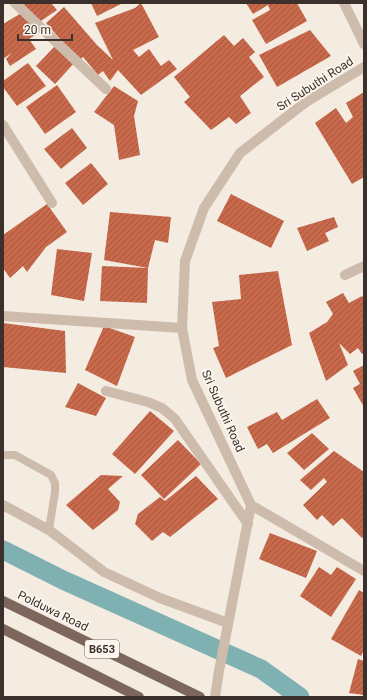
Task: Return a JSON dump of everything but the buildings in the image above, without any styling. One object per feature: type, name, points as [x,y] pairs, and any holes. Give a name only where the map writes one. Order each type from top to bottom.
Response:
[{"type":"main road","name":"Polduwa Road","points":[[3,601],[200,697]]},
{"type":"main road","name":"B653","points":[[3,630],[139,697]]},
{"type":"street","points":[[15,3],[106,89]]},
{"type":"street","points":[[344,3],[364,44]]},
{"type":"street","name":"Sri Subuthi Road","points":[[251,505],[192,380],[182,328],[185,261],[204,208],[240,153],[306,102],[364,67]]},
{"type":"street","points":[[3,125],[52,203]]},
{"type":"street","points":[[345,276],[364,266]]},
{"type":"street","points":[[3,316],[182,328]]},
{"type":"street","points":[[106,391],[148,402],[162,408],[175,419],[248,524]]},
{"type":"street","points":[[3,505],[49,530],[104,572],[160,598],[228,623]]},
{"type":"street","points":[[215,697],[251,505],[364,571]]},
{"type":"lane","points":[[3,455],[15,455],[50,475],[55,483],[49,530]]},
{"type":"waterway","points":[[3,550],[63,580],[261,669],[300,697]]}]
